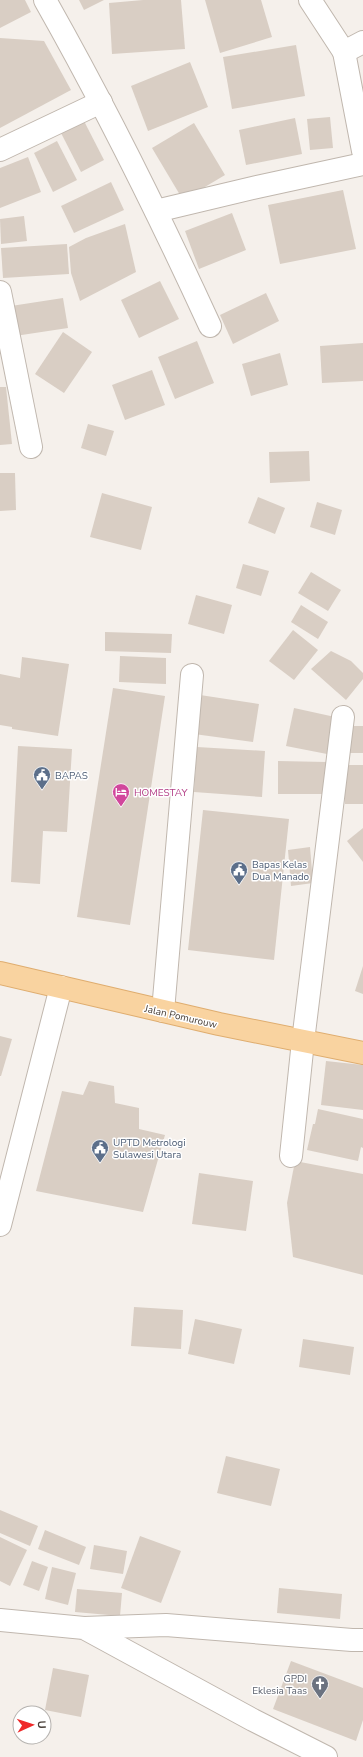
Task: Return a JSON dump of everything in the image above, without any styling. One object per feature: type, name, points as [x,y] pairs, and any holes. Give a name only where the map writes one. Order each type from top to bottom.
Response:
[{"type":"main road","name":"Jalan Pomurouw","points":[[0,973],[163,1012],[363,1053]]},
{"type":"street","points":[[46,0],[101,102],[156,211],[210,326]]},
{"type":"street","points":[[310,0],[354,47],[363,151]]},
{"type":"street","points":[[0,150],[101,102]]},
{"type":"street","points":[[156,211],[256,187],[363,164]]},
{"type":"street","points":[[0,292],[31,447]]},
{"type":"street","points":[[163,1012],[192,675]]},
{"type":"street","points":[[291,1156],[303,1041],[343,717]]},
{"type":"street","points":[[0,1225],[61,987]]},
{"type":"street","points":[[0,1620],[84,1628],[166,1625],[363,1640]]},
{"type":"street","points":[[84,1628],[253,1720],[326,1757]]},
{"type":"building","points":[[0,0],[25,0],[31,12],[0,28]]},
{"type":"building","points":[[79,0],[104,0],[84,10]]},
{"type":"building","points":[[143,0],[181,0],[185,49],[112,54],[109,3]]},
{"type":"building","points":[[205,0],[261,0],[272,37],[220,53]]},
{"type":"building","points":[[0,38],[44,41],[71,90],[0,128]]},
{"type":"building","points":[[296,45],[305,96],[232,109],[223,57]]},
{"type":"building","points":[[190,62],[208,107],[148,131],[131,86]]},
{"type":"building","points":[[330,117],[333,148],[310,150],[307,119]]},
{"type":"building","points":[[295,118],[302,154],[246,165],[239,130]]},
{"type":"building","points":[[84,121],[104,160],[81,172],[61,133]]},
{"type":"building","points":[[194,123],[225,175],[183,200],[152,148]]},
{"type":"building","points":[[57,141],[77,180],[53,192],[34,153]]},
{"type":"building","points":[[28,157],[41,192],[0,208],[0,168]]},
{"type":"building","points":[[111,182],[124,210],[74,233],[61,206]]},
{"type":"building","points":[[343,190],[356,249],[280,264],[268,205]]},
{"type":"building","points":[[232,213],[246,250],[199,269],[185,231]]},
{"type":"building","points":[[24,216],[27,241],[1,244],[0,219]]},
{"type":"building","points":[[125,224],[136,272],[80,301],[71,273],[69,247],[86,238]]},
{"type":"building","points":[[67,244],[69,274],[3,278],[1,248]]},
{"type":"building","points":[[160,281],[179,319],[139,338],[121,300]]},
{"type":"building","points":[[266,293],[279,321],[233,344],[220,315]]},
{"type":"building","points":[[63,298],[68,328],[15,336],[11,306]]},
{"type":"building","points":[[63,332],[92,352],[64,393],[35,374]]},
{"type":"building","points":[[197,341],[214,383],[175,399],[158,357]]},
{"type":"building","points":[[363,343],[363,381],[322,383],[320,346]]},
{"type":"building","points":[[280,353],[288,385],[251,396],[242,364]]},
{"type":"building","points":[[152,370],[165,405],[125,420],[112,385]]},
{"type":"building","points":[[0,387],[6,387],[12,444],[0,445]]},
{"type":"building","points":[[88,424],[114,431],[106,456],[81,448]]},
{"type":"building","points":[[309,451],[310,481],[270,483],[269,452]]},
{"type":"building","points":[[0,473],[15,473],[16,510],[0,511]]},
{"type":"building","points":[[102,493],[152,507],[141,550],[90,537]]},
{"type":"building","points":[[258,497],[285,508],[275,534],[248,523]]},
{"type":"building","points":[[317,502],[342,510],[335,535],[310,527]]},
{"type":"building","points":[[243,564],[269,571],[261,596],[236,588]]},
{"type":"building","points":[[311,572],[341,590],[328,611],[298,593]]},
{"type":"building","points":[[196,595],[232,605],[224,634],[188,624]]},
{"type":"building","points":[[301,605],[328,622],[318,639],[291,622]]},
{"type":"building","points":[[293,630],[318,650],[294,680],[269,661]]},
{"type":"building","points":[[105,632],[172,634],[171,653],[105,651]]},
{"type":"building","points":[[331,651],[351,661],[363,673],[363,679],[346,700],[311,669]]},
{"type":"building","points":[[120,656],[166,658],[166,684],[119,682]]},
{"type":"building","points":[[22,657],[69,664],[58,736],[12,729],[12,727],[0,725],[0,674],[20,678]]},
{"type":"building","name":"HOMESTAY","points":[[113,688],[165,696],[130,925],[77,917]]},
{"type":"building","points":[[200,695],[259,704],[253,742],[194,734]]},
{"type":"building","points":[[294,708],[335,717],[327,754],[286,746]]},
{"type":"building","points":[[347,726],[363,726],[363,753],[347,753]]},
{"type":"building","name":"BAPAS","points":[[18,746],[72,749],[67,832],[43,831],[40,884],[11,882]]},
{"type":"building","points":[[197,747],[265,751],[262,797],[194,792]]},
{"type":"building","points":[[278,761],[327,762],[327,794],[278,794]]},
{"type":"building","points":[[345,765],[363,765],[363,804],[345,804]]},
{"type":"building","name":"Bapas Kelas Dua Manado","points":[[203,810],[289,819],[274,960],[188,950]]},
{"type":"building","points":[[363,828],[363,862],[347,841]]},
{"type":"building","points":[[310,847],[313,883],[291,886],[288,850]]},
{"type":"building","points":[[363,966],[363,994],[355,991]]},
{"type":"building","points":[[0,1036],[12,1039],[1,1076],[0,1076]]},
{"type":"building","points":[[326,1061],[363,1065],[363,1110],[321,1105]]},
{"type":"building","name":"UPTD Metrologi Sulawesi Utara","points":[[89,1081],[114,1086],[115,1103],[139,1108],[139,1129],[165,1135],[143,1212],[36,1191],[62,1091],[83,1095]]},
{"type":"building","points":[[318,1109],[363,1119],[363,1148],[361,1147],[358,1161],[307,1150]]},
{"type":"building","points":[[295,1161],[363,1174],[363,1275],[293,1257],[287,1203]]},
{"type":"building","points":[[199,1173],[253,1181],[246,1231],[192,1224]]},
{"type":"building","points":[[134,1307],[183,1310],[181,1349],[131,1346]]},
{"type":"building","points":[[195,1319],[242,1329],[234,1364],[188,1354]]},
{"type":"building","points":[[303,1339],[354,1347],[350,1375],[299,1367]]},
{"type":"building","points":[[226,1456],[280,1469],[271,1506],[217,1493]]},
{"type":"building","points":[[0,1510],[38,1526],[30,1546],[0,1533]]},
{"type":"building","points":[[45,1530],[86,1547],[79,1565],[38,1549]]},
{"type":"building","points":[[140,1536],[181,1551],[161,1603],[121,1588]]},
{"type":"building","points":[[0,1537],[27,1550],[10,1586],[0,1581]]},
{"type":"building","points":[[94,1545],[127,1551],[123,1574],[90,1569]]},
{"type":"building","points":[[32,1561],[48,1567],[39,1591],[23,1585]]},
{"type":"building","points":[[52,1567],[76,1573],[68,1605],[45,1599]]},
{"type":"building","points":[[279,1588],[342,1594],[340,1619],[277,1613]]},
{"type":"building","points":[[77,1589],[122,1593],[120,1616],[75,1612]]},
{"type":"building","name":"GPDI Eklesia Taas","points":[[291,1661],[363,1688],[363,1720],[356,1741],[273,1709]]},
{"type":"building","points":[[53,1668],[89,1675],[81,1717],[52,1711],[52,1705],[46,1705]]},
{"type":"place","name":"BAPAS","points":[[42,790]]},
{"type":"place","name":"HOMESTAY","points":[[121,807]]},
{"type":"place","name":"Bapas Kelas Dua Manado","points":[[239,885]]},
{"type":"place","name":"UPTD Metrologi Sulawesi Utara","points":[[100,1163]]},
{"type":"place","name":"GPDI Eklesia Taas","points":[[320,1699]]}]
